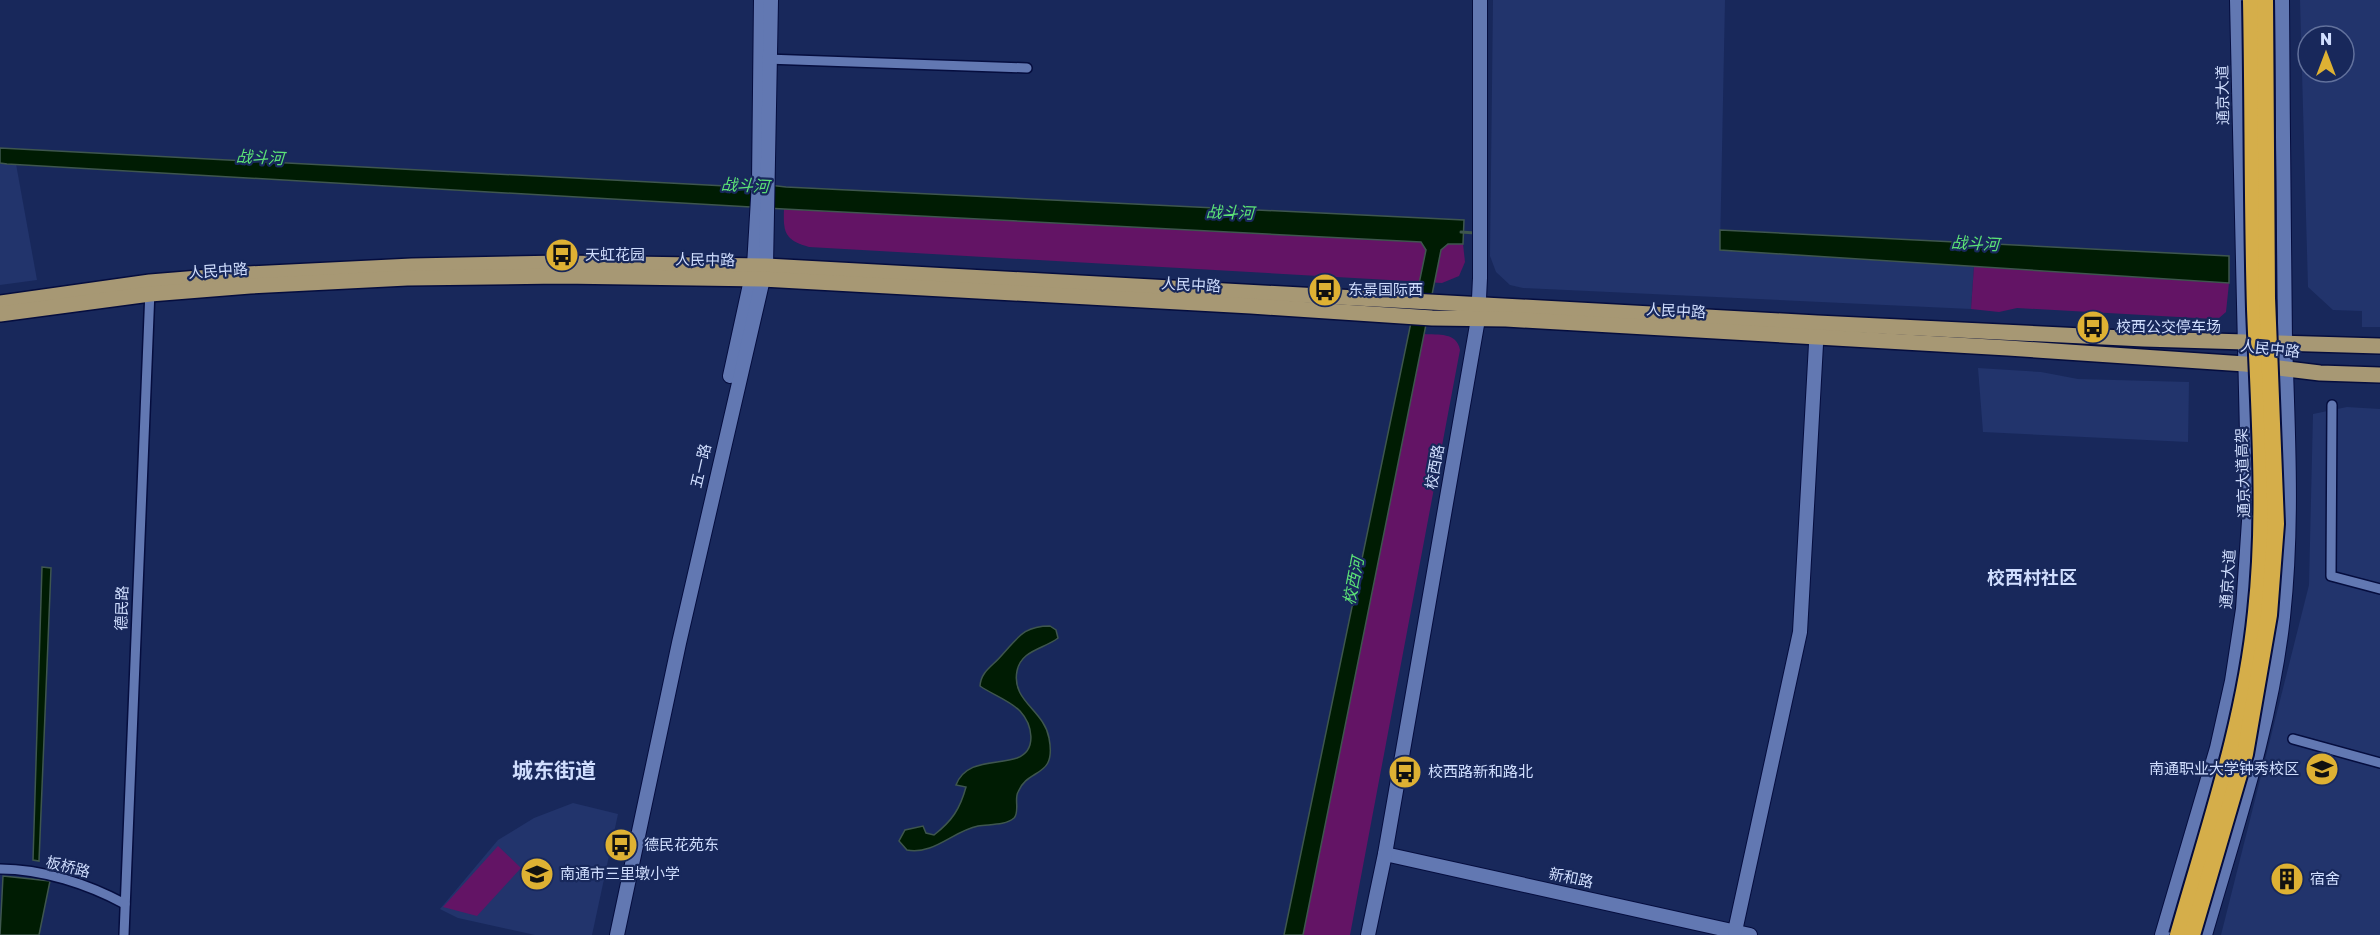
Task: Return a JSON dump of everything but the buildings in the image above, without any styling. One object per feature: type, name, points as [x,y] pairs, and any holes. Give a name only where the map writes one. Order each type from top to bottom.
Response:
[{"type":"highway","name":"通京大道高架","points":[[2178,935],[2231,750],[2246,683],[2256,613],[2262,526],[2255,298],[2251,0]]},
{"type":"highway","name":"通京大道高架","points":[[2192,935],[2245,754],[2269,615],[2276,524],[2267,298],[2265,0]]},
{"type":"main road","name":"五一路","points":[[761,0],[759,58],[764,182]]},
{"type":"main road","name":"五一路","points":[[617,935],[759,273],[771,0]]},
{"type":"main road","name":"校西路","points":[[1368,935],[1479,312],[1480,0]]},
{"type":"main road","name":"通京大道","points":[[2162,935],[2217,748],[2232,681],[2243,609],[2249,521],[2237,0]]},
{"type":"main road","points":[[2205,935],[2257,756],[2272,688],[2284,607],[2290,526],[2290,456],[2285,343],[2282,0]]},
{"type":"main road","name":"人民中路","points":[[0,314],[248,274],[423,266],[562,263],[1817,331],[2380,346]]},
{"type":"main road","name":"五一路","points":[[608,935],[759,273]]},
{"type":"main road","name":"人民中路","points":[[0,303],[150,288]]},
{"type":"main road","name":"人民中路","points":[[1817,331],[1996,347],[2245,364],[2320,373],[2380,375]]},
{"type":"main road","points":[[1735,931],[1800,632],[1817,331]]},
{"type":"main road","points":[[2248,456],[2254,443],[2266,438],[2280,443],[2290,456]]},
{"type":"main road","name":"新和路","points":[[1384,854],[1750,935]]},
{"type":"street","points":[[759,58],[1027,68]]},
{"type":"street","name":"德民路","points":[[124,935],[150,288]]},
{"type":"street","points":[[2332,405],[2331,576],[2380,589]]},
{"type":"street","points":[[2293,739],[2380,763]]},
{"type":"street","name":"板桥路","points":[[0,869],[50,876],[91,887],[125,904]]},
{"type":"shaded area","points":[[1493,0],[1725,0],[1720,250],[1974,266],[1971,309],[1523,288],[1510,285],[1496,272],[1490,256]]},
{"type":"shaded area","points":[[2300,0],[2380,0],[2380,327],[2362,327],[2362,311],[2333,310],[2308,287],[2302,84],[2356,84],[2356,24],[2301,24]]},
{"type":"shaded area","points":[[0,163],[16,164],[37,280],[0,285]]},
{"type":"shaded area","points":[[784,209],[1463,244],[1465,262],[1459,276],[1442,283],[809,247],[795,241],[787,234]]},
{"type":"shaded area","points":[[1974,266],[2229,283],[2226,312],[2214,319],[2017,308],[1999,312],[1971,309]]},
{"type":"shaded area","points":[[1424,334],[1451,337],[1460,350],[1350,935],[1303,935]]},
{"type":"shaded area","name":"校西公交停车场","points":[[1978,368],[2041,372],[2078,379],[2189,382],[2188,442],[1983,432]]},
{"type":"shaded area","name":"南通职业大学钟秀校区","points":[[2347,407],[2380,409],[2380,935],[2221,935],[2309,585],[2313,414]]},
{"type":"shaded area","name":"南通市三里墩小学","points":[[573,803],[618,814],[592,935],[535,935],[458,918],[440,909],[498,840],[534,818]]},
{"type":"shaded area","points":[[498,846],[521,868],[477,916],[443,907]]},
{"type":"water","points":[[0,148],[726,186],[742,182],[786,187],[1464,220],[1463,244],[1448,244],[1441,250],[1303,935],[1284,935],[1426,250],[1421,242],[784,209],[7,164],[0,163]]},
{"type":"water","points":[[1720,230],[2229,256],[2229,283],[1720,250]]},
{"type":"water","points":[[42,567],[51,568],[39,861],[33,860]]},
{"type":"water","points":[[1050,626],[1056,630],[1058,638],[1028,654],[1019,664],[1017,671],[1016,681],[1019,690],[1046,728],[1050,751],[1045,767],[1028,779],[1018,792],[1016,815],[1010,821],[969,829],[926,849],[907,850],[899,841],[905,830],[923,826],[926,833],[934,835],[946,825],[961,802],[966,787],[956,785],[967,771],[982,764],[1017,758],[1028,749],[1031,736],[1024,716],[1011,704],[980,686],[988,669],[1017,638],[1033,628]]},
{"type":"water","points":[[3,876],[50,881],[39,935],[0,935]]},
{"type":"waterway","name":"战斗河","points":[[1461,232],[1475,233]]},
{"type":"place","name":"天虹花园","points":[[562,255]]},
{"type":"place","name":"东景国际西","points":[[1325,290]]},
{"type":"place","name":"校西公交停车场","points":[[2093,327]]},
{"type":"place","name":"南通职业大学钟秀校区","points":[[2322,769]]},
{"type":"place","name":"校西路新和路北","points":[[1405,772]]},
{"type":"place","name":"德民花苑东","points":[[621,845]]},
{"type":"place","name":"南通市三里墩小学","points":[[537,874]]},
{"type":"place","name":"宿舍","points":[[2287,879]]},
{"type":"district","name":"校西村社区","points":[[2032,578]]},
{"type":"district","name":"城东街道","points":[[554,771]]},
{"type":"water label","name":"校西河","points":[[1353,581]]}]
